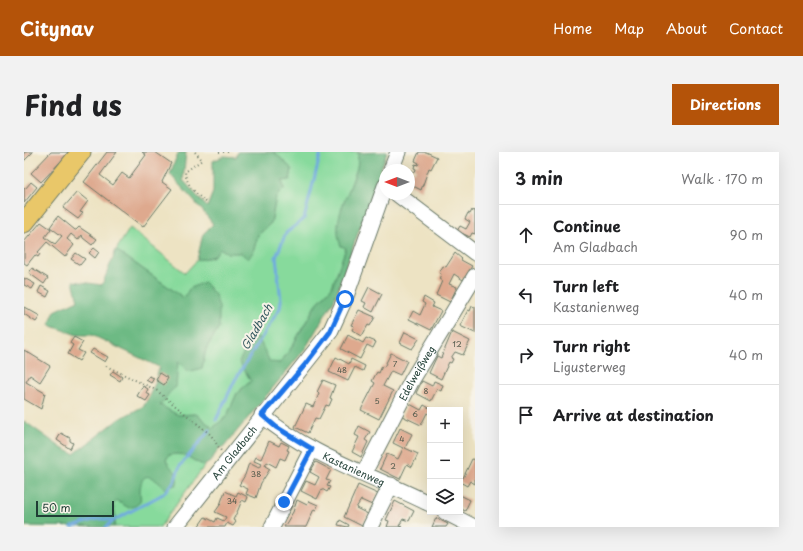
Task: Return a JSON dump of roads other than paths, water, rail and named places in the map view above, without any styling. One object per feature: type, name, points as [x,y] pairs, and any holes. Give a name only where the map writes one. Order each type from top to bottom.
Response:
[{"type":"main road","points":[[24,223],[82,152]]},
{"type":"street","points":[[393,164],[398,152]]},
{"type":"street","name":"Am Gladbach","points":[[175,527],[262,415],[304,366],[330,332],[345,299],[380,200]]},
{"type":"street","points":[[405,200],[475,253]]},
{"type":"street","name":"Edelweißweg","points":[[364,473],[412,380],[475,276]]},
{"type":"street","name":"Kastanienweg","points":[[262,415],[276,427],[312,449],[427,503]]},
{"type":"street","points":[[272,527],[312,449]]},
{"type":"street","points":[[370,527],[391,485]]},
{"type":"street","points":[[452,515],[473,524]]},
{"type":"waterway","name":"Gladbach","points":[[216,420],[235,380],[280,308],[281,300],[276,257],[286,233],[304,219],[321,152]]},
{"type":"waterway","name":"Gladbach","points":[[106,527],[113,521],[163,494],[174,482],[180,466],[210,430]]},
{"type":"waterway","points":[[72,527],[97,519],[107,519],[113,521]]}]
